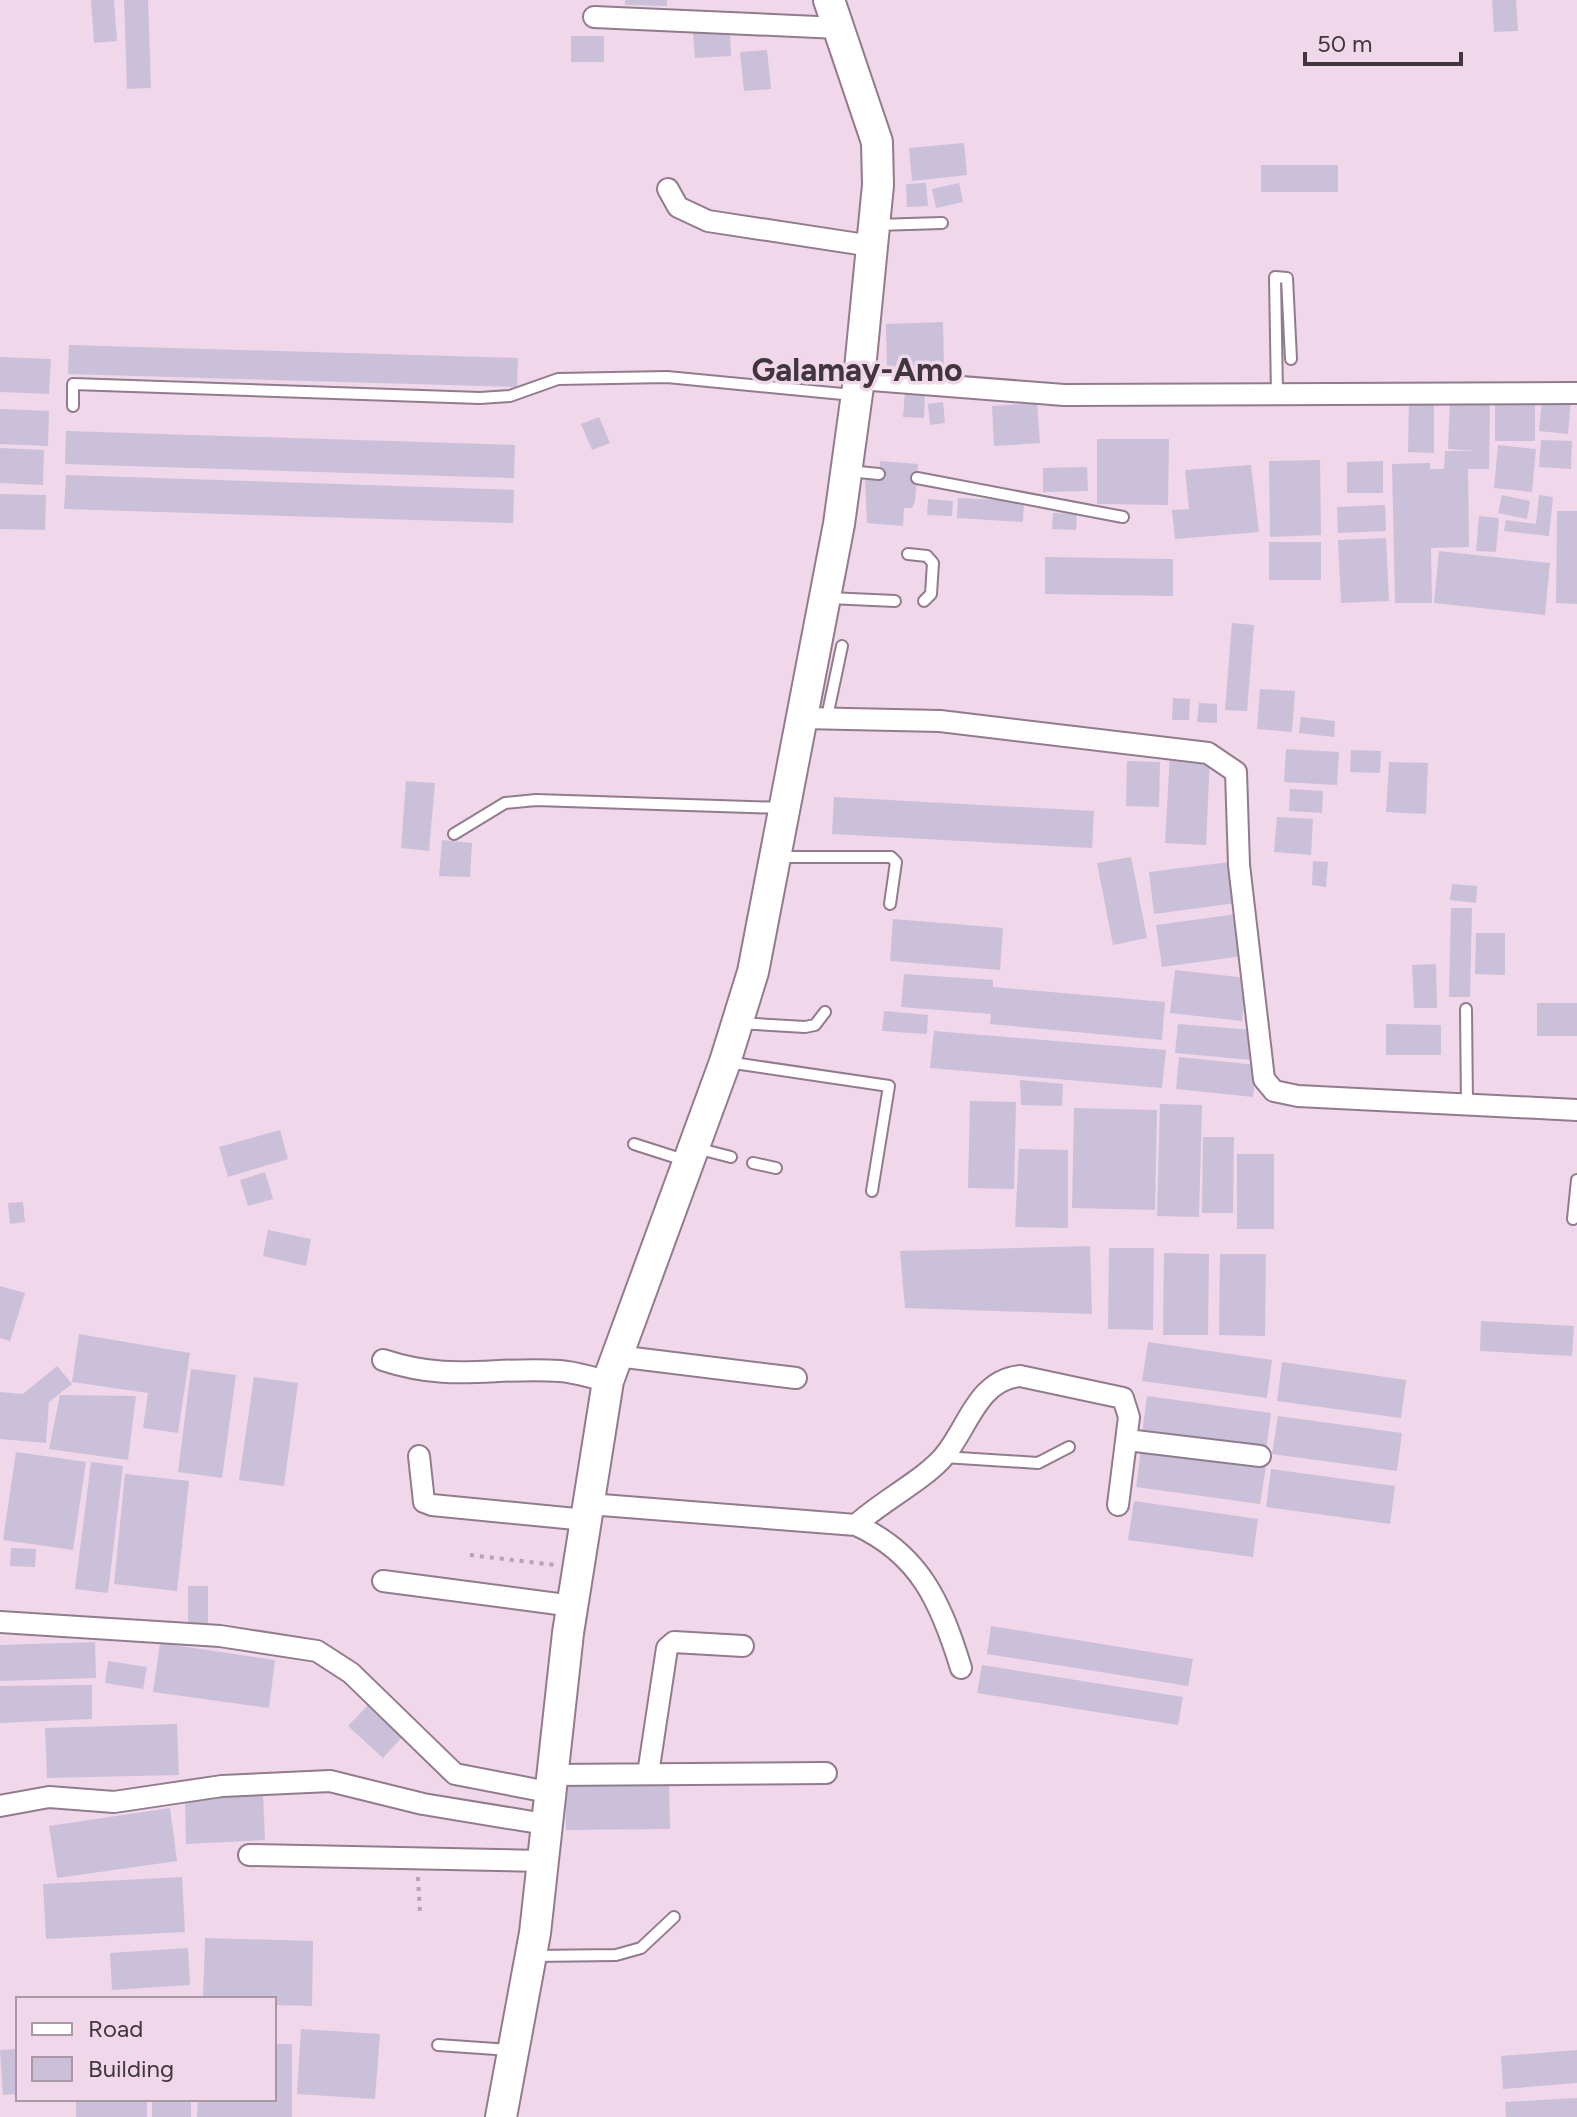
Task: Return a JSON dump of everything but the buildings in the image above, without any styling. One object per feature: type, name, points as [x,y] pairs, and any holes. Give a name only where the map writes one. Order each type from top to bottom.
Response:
[{"type":"street","points":[[501,2117],[530,1956],[573,1606],[613,1369],[725,1062],[753,972],[785,808],[815,717],[827,598],[858,387],[873,236],[877,142],[834,14],[594,17]]},
{"type":"street","points":[[668,189],[678,207],[708,221],[873,236]]},
{"type":"street","points":[[858,387],[1064,395],[1577,393]]},
{"type":"street","points":[[815,717],[940,721],[1208,753],[1230,765],[1236,772],[1239,790],[1239,865],[1264,1079],[1274,1091],[1298,1096],[1577,1110]]},
{"type":"street","points":[[383,1360],[416,1371],[450,1375],[613,1369],[796,1378]]},
{"type":"street","points":[[856,1525],[944,1457],[976,1406],[1003,1378],[1020,1376],[1123,1398],[1129,1417],[1118,1505]]},
{"type":"street","points":[[1127,1440],[1260,1456]]},
{"type":"street","points":[[419,1456],[424,1502],[432,1505],[856,1525],[885,1538],[919,1570],[947,1624],[961,1668]]},
{"type":"street","points":[[383,1581],[573,1606]]},
{"type":"street","points":[[0,1622],[220,1636],[317,1651],[351,1673],[455,1774],[549,1784],[648,1774],[826,1773]]},
{"type":"street","points":[[648,1774],[667,1648],[674,1642],[743,1646]]},
{"type":"street","points":[[0,1806],[49,1797],[114,1802],[222,1786],[330,1781],[423,1804],[545,1824]]},
{"type":"street","points":[[249,1855],[541,1861]]},
{"type":"lane","points":[[873,236],[942,223]]},
{"type":"lane","points":[[1277,395],[1275,277],[1287,278],[1291,359]]},
{"type":"lane","points":[[73,406],[73,384],[480,398],[510,396],[558,379],[667,377],[858,387]]},
{"type":"lane","points":[[846,471],[879,474]]},
{"type":"lane","points":[[917,478],[1123,517]]},
{"type":"lane","points":[[908,554],[927,556],[933,563],[931,594],[924,601]]},
{"type":"lane","points":[[827,598],[895,601]]},
{"type":"lane","points":[[815,717],[842,646]]},
{"type":"lane","points":[[454,834],[505,803],[521,801],[785,808]]},
{"type":"lane","points":[[776,857],[891,857],[896,862],[890,904]]},
{"type":"lane","points":[[1466,1009],[1467,1106]]},
{"type":"lane","points":[[737,1023],[805,1027],[815,1025],[825,1012]]},
{"type":"lane","points":[[725,1062],[889,1086],[872,1191]]},
{"type":"lane","points":[[634,1144],[731,1157]]},
{"type":"lane","points":[[753,1163],[776,1168]]},
{"type":"lane","points":[[1573,1219],[1577,1180]]},
{"type":"lane","points":[[944,1457],[1038,1463],[1069,1447]]},
{"type":"lane","points":[[530,1956],[616,1955],[641,1948],[674,1917]]},
{"type":"lane","points":[[438,2045],[512,2050]]},
{"type":"path","points":[[470,1555],[579,1568]]},
{"type":"path","points":[[417,1859],[420,1914]]},
{"type":"district","name":"Galamay-Amo","points":[[857,370]]}]
